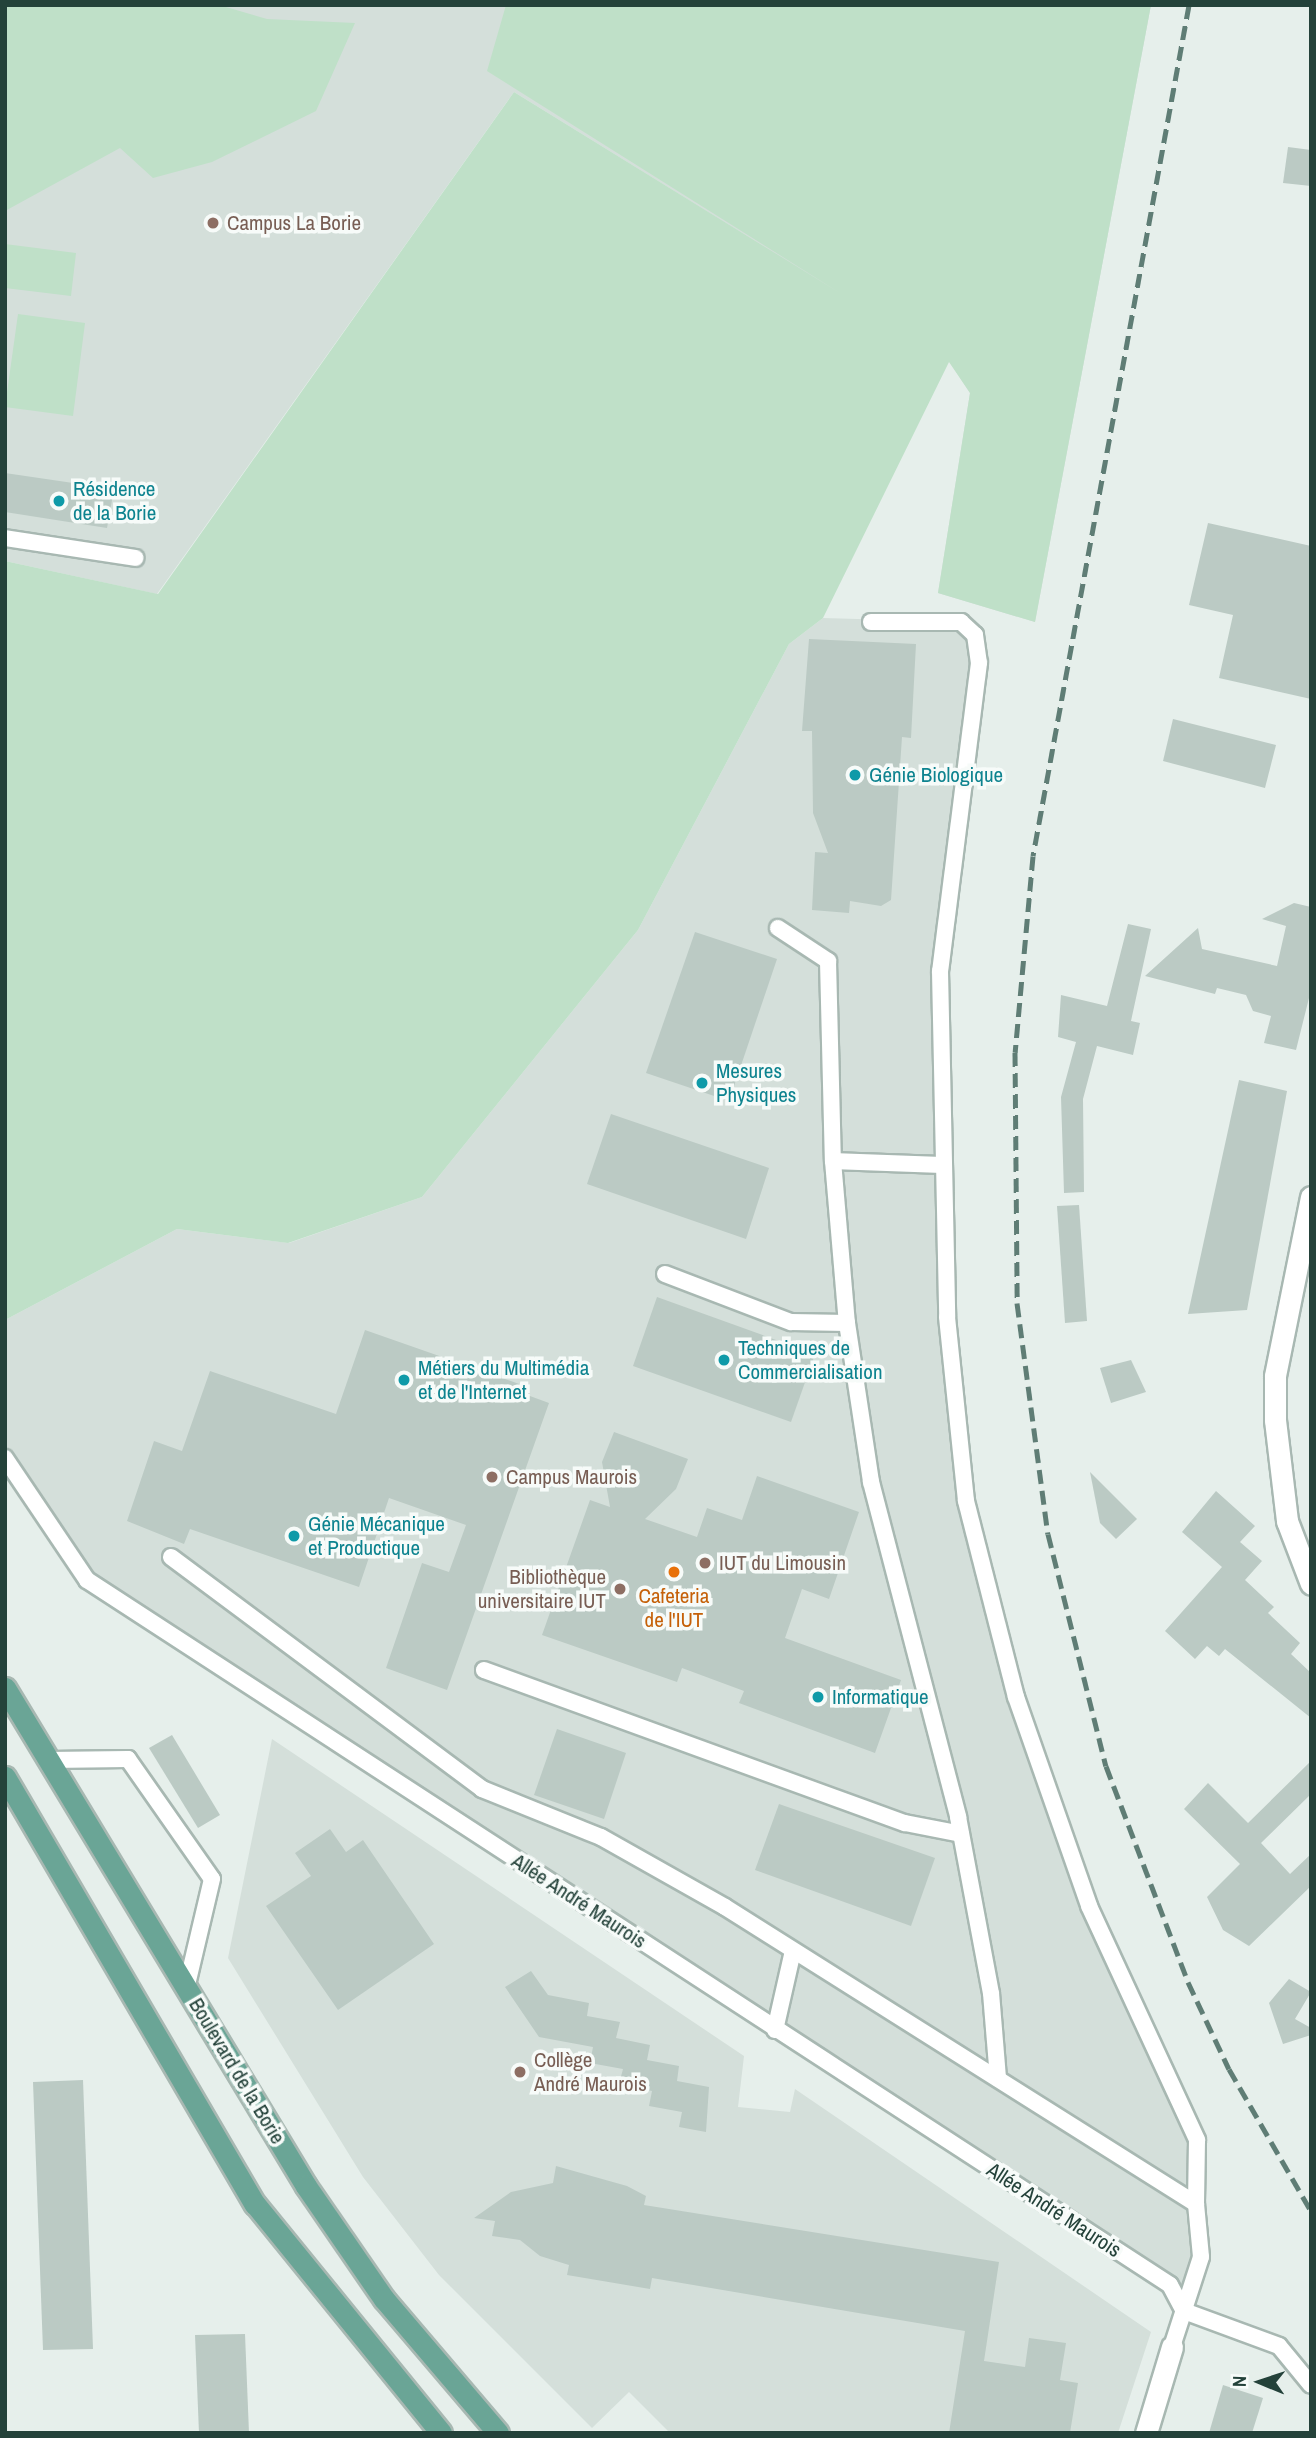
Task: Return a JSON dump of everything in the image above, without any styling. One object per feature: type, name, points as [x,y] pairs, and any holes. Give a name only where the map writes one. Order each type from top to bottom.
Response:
[{"type":"main road","name":"Boulevard de la Borie","points":[[5,1688],[187,1985],[306,2186],[376,2288],[498,2433]]},
{"type":"main road","points":[[5,1777],[255,2204],[441,2433]]},
{"type":"street","points":[[1311,1197],[1275,1376],[1275,1420],[1287,1521],[1311,1584]]},
{"type":"street","points":[[1146,2433],[1172,2347]]},
{"type":"lane","points":[[5,538],[135,558]]},
{"type":"lane","points":[[871,622],[961,622],[975,635],[979,663],[940,971],[941,1165],[947,1317],[966,1501],[1016,1698],[1089,1906],[1197,2140],[1196,2204],[1201,2257],[1172,2347]]},
{"type":"lane","points":[[778,928],[828,961],[833,1161],[848,1323],[871,1482],[961,1834],[991,1993],[998,2079]]},
{"type":"lane","points":[[833,1161],[941,1165]]},
{"type":"lane","points":[[665,1274],[792,1322],[848,1323]]},
{"type":"lane","name":"Allée André Maurois","points":[[5,1458],[87,1580],[1170,2285],[1184,2311]]},
{"type":"lane","points":[[171,1557],[482,1789],[601,1837],[793,1951],[1196,2204]]},
{"type":"lane","points":[[484,1671],[905,1824],[961,1834]]},
{"type":"lane","points":[[49,1760],[128,1759],[212,1879],[187,1985]]},
{"type":"lane","points":[[775,2030],[793,1951]]},
{"type":"lane","points":[[1184,2311],[1279,2346],[1311,2385]]},
{"type":"shaded area","name":"Campus La Borie","points":[[5,5],[1151,5],[1035,622],[938,593],[970,393],[949,361],[514,92],[157,594],[5,561]]},
{"type":"shaded area","name":"Campus Maurois","points":[[823,618],[961,622],[979,663],[940,971],[941,1165],[966,1501],[1016,1698],[1089,1906],[1197,2140],[1196,2204],[1184,2311],[1170,2285],[87,1580],[5,1452],[5,1320],[177,1229],[289,1243],[422,1197],[638,930],[789,644]]},
{"type":"shaded area","name":"Collège André Maurois","points":[[272,1739],[744,2056],[738,2107],[790,2112],[795,2089],[1151,2332],[1118,2433],[670,2433],[629,2392],[592,2428],[439,2275],[363,2177],[228,1958]]},
{"type":"green space","points":[[5,5],[219,5],[267,19],[355,23],[316,111],[212,162],[153,178],[120,148],[5,211]]},
{"type":"green space","points":[[506,5],[1151,5],[1035,622],[938,593],[970,393],[949,362],[823,618],[789,644],[638,930],[422,1197],[288,1243],[177,1229],[5,1320],[5,561],[158,594],[514,92],[840,293],[487,71]]},
{"type":"green space","points":[[5,244],[76,253],[71,296],[5,288]]},
{"type":"green space","points":[[18,314],[85,323],[73,416],[5,407]]},
{"type":"building","points":[[1288,147],[1311,150],[1311,186],[1283,183]]},
{"type":"building","name":"Résidence de la Borie","points":[[5,473],[114,489],[107,528],[5,512]]},
{"type":"building","points":[[1208,523],[1311,546],[1311,699],[1219,678],[1233,615],[1189,605]]},
{"type":"building","name":"Génie Biologique","points":[[809,639],[916,644],[911,738],[902,737],[891,900],[881,906],[850,901],[849,913],[812,910],[815,852],[828,853],[813,813],[812,731],[802,731]]},
{"type":"building","points":[[1173,719],[1276,745],[1265,788],[1163,761]]},
{"type":"building","points":[[1294,903],[1311,907],[1311,990],[1296,1050],[1264,1043],[1271,1016],[1253,1011],[1246,995],[1217,988],[1215,994],[1145,976],[1198,928],[1202,949],[1277,966],[1286,926],[1262,919]]},
{"type":"building","points":[[1128,924],[1151,929],[1131,1021],[1140,1023],[1133,1055],[1097,1046],[1083,1099],[1084,1192],[1064,1193],[1061,1097],[1076,1042],[1058,1037],[1061,995],[1107,1006]]},
{"type":"building","points":[[695,932],[777,959],[729,1101],[646,1073]]},
{"type":"building","points":[[1239,1080],[1287,1091],[1247,1310],[1188,1314]]},
{"type":"building","points":[[611,1114],[769,1168],[746,1239],[587,1184]]},
{"type":"building","points":[[1079,1205],[1087,1321],[1065,1323],[1057,1206]]},
{"type":"building","name":"Techniques de Commercialisation","points":[[657,1297],[815,1354],[791,1422],[633,1366]]},
{"type":"building","name":"Génie Mécanique et Productique","points":[[365,1330],[522,1385],[519,1392],[549,1403],[447,1690],[386,1668],[422,1563],[449,1572],[466,1525],[389,1498],[359,1587],[190,1529],[184,1544],[127,1521],[154,1441],[182,1451],[210,1371],[336,1414]]},
{"type":"building","points":[[1131,1360],[1146,1392],[1111,1403],[1100,1368]]},
{"type":"building","name":"IUT du Limousin","points":[[614,1432],[688,1459],[676,1489],[645,1519],[697,1537],[707,1508],[742,1520],[757,1476],[859,1512],[829,1599],[802,1589],[785,1638],[901,1680],[875,1753],[739,1703],[744,1691],[682,1668],[677,1682],[542,1635],[590,1500],[610,1507],[602,1462]]},
{"type":"building","points":[[1090,1472],[1137,1519],[1116,1539],[1100,1523]]},
{"type":"building","points":[[1216,1491],[1255,1526],[1240,1542],[1262,1561],[1245,1580],[1274,1607],[1268,1613],[1300,1643],[1291,1654],[1311,1673],[1311,1718],[1225,1649],[1219,1656],[1207,1646],[1195,1659],[1165,1631],[1222,1567],[1182,1532]]},
{"type":"building","points":[[557,1729],[626,1753],[604,1819],[534,1795]]},
{"type":"building","points":[[172,1735],[220,1815],[198,1828],[149,1748]]},
{"type":"building","points":[[1311,1761],[1311,1794],[1261,1843],[1290,1874],[1311,1854],[1311,1886],[1249,1946],[1223,1930],[1207,1897],[1240,1864],[1184,1809],[1208,1783],[1248,1823]]},
{"type":"building","points":[[779,1804],[935,1858],[911,1926],[755,1870]]},
{"type":"building","points":[[330,1829],[346,1852],[363,1840],[434,1944],[338,2010],[266,1906],[311,1876],[295,1853]]},
{"type":"building","points":[[531,1971],[548,1995],[589,2003],[587,2016],[620,2022],[616,2038],[650,2045],[647,2060],[679,2066],[677,2081],[709,2087],[706,2132],[679,2127],[682,2112],[649,2106],[652,2091],[619,2084],[623,2069],[590,2063],[593,2047],[539,2037],[505,1987]]},
{"type":"building","points":[[1289,1979],[1311,1992],[1295,2019],[1311,2028],[1311,2035],[1283,2044],[1269,2003]]},
{"type":"building","points":[[83,2080],[93,2349],[43,2350],[33,2082]]},
{"type":"building","points":[[556,2166],[627,2186],[646,2196],[644,2205],[999,2262],[984,2361],[1025,2367],[1029,2338],[1066,2343],[1060,2380],[1078,2383],[1070,2433],[949,2433],[965,2331],[652,2278],[650,2289],[567,2275],[569,2265],[540,2256],[520,2240],[492,2236],[495,2221],[474,2218],[511,2192],[553,2183]]},
{"type":"building","points":[[245,2334],[249,2433],[199,2433],[195,2335]]},
{"type":"building","points":[[1223,2385],[1263,2398],[1252,2433],[1209,2433]]},
{"type":"railway","points":[[1189,5],[1033,856],[1015,1052],[1017,1303],[1048,1534],[1106,1766],[1188,1982],[1229,2069],[1311,2211]]},
{"type":"place","name":"Campus La Borie","points":[[213,223]]},
{"type":"place","name":"Résidence de la Borie","points":[[59,501]]},
{"type":"place","name":"Génie Biologique","points":[[855,775]]},
{"type":"place","name":"Mesures Physiques","points":[[702,1083]]},
{"type":"place","name":"Techniques de Commercialisation","points":[[724,1360]]},
{"type":"place","name":"Métiers du Multimédia et de l'Internet","points":[[404,1380]]},
{"type":"place","name":"Campus Maurois","points":[[492,1477]]},
{"type":"place","name":"Génie Mécanique et Productique","points":[[294,1536]]},
{"type":"place","name":"IUT du Limousin","points":[[705,1563]]},
{"type":"place","name":"Cafeteria de l'IUT","points":[[674,1572]]},
{"type":"place","name":"Bibliothèque universitaire IUT","points":[[620,1589]]},
{"type":"place","name":"Informatique","points":[[818,1697]]},
{"type":"place","name":"Collège André Maurois","points":[[520,2072]]}]
